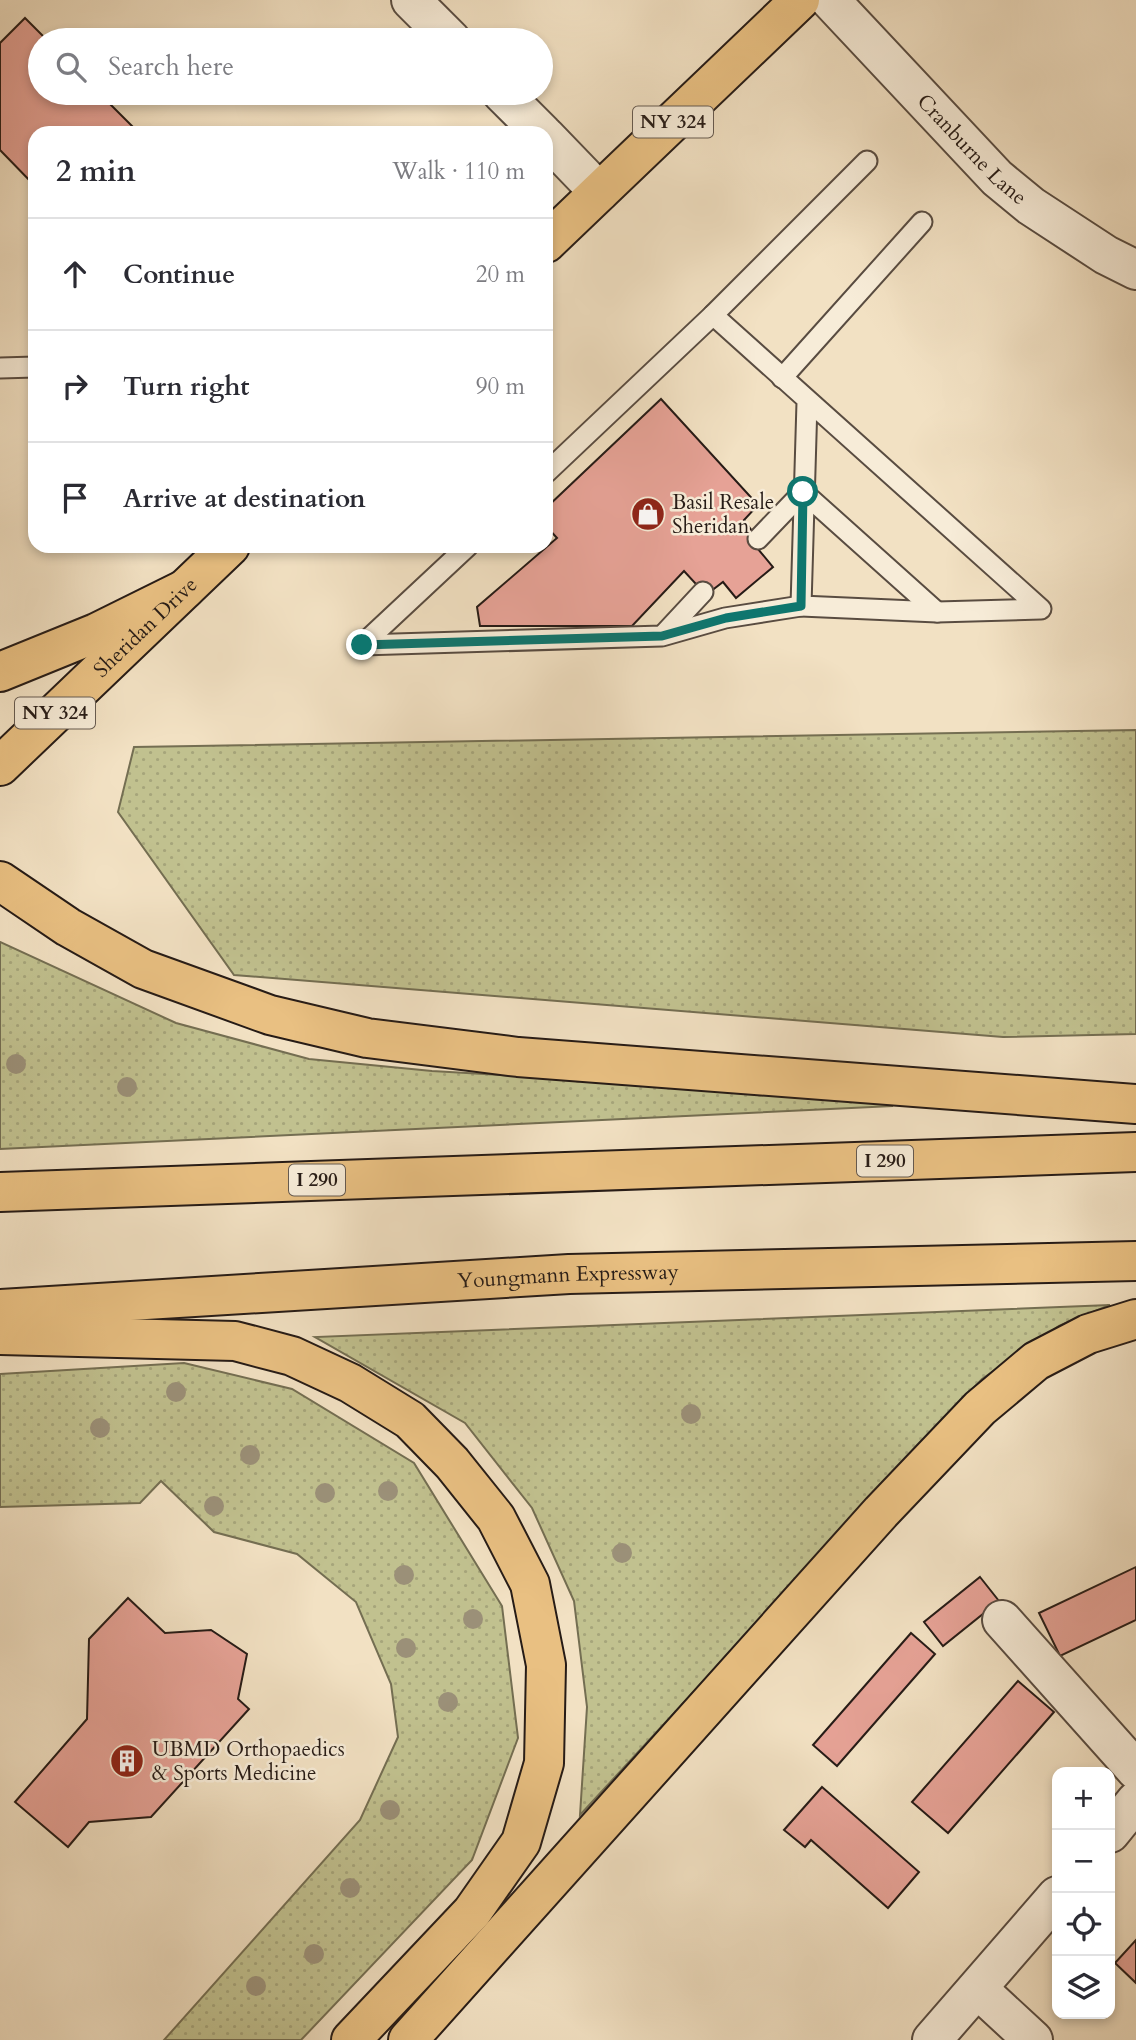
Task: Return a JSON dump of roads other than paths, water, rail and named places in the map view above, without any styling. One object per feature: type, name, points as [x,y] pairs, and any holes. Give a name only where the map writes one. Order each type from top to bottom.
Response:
[{"type":"main road","name":"NY 324","points":[[553,236],[800,0]]},
{"type":"main road","name":"Sheridan Drive","points":[[0,766],[223,553]]},
{"type":"main road","points":[[0,672],[96,633],[185,589]]},
{"type":"main road","points":[[0,881],[68,927],[143,969],[270,1015],[367,1038],[518,1057],[1136,1104]]},
{"type":"main road","name":"I 290","points":[[0,1192],[1136,1152]]},
{"type":"main road","name":"Youngmann Expressway","points":[[0,1309],[569,1274],[1136,1261]]},
{"type":"main road","points":[[408,2040],[862,1533],[980,1408],[1036,1361],[1088,1334],[1136,1319]]},
{"type":"main road","points":[[0,1335],[234,1341],[292,1356],[350,1383],[410,1420],[453,1463],[496,1518],[530,1584],[546,1665],[544,1763],[521,1842],[472,1912],[351,2040]]},
{"type":"street","points":[[411,0],[439,28]]},
{"type":"street","name":"Cranburne Lane","points":[[831,0],[998,178],[1031,206],[1106,255],[1136,270]]},
{"type":"street","points":[[514,105],[535,126]]},
{"type":"street","points":[[553,144],[599,192]]},
{"type":"street","points":[[1002,1620],[1136,1770]]},
{"type":"street","points":[[1112,1830],[1136,1801]]},
{"type":"street","points":[[932,2040],[979,1990],[1052,1902]]},
{"type":"street","points":[[979,1990],[1033,2040]]},
{"type":"lane","points":[[553,465],[713,315],[867,161]]},
{"type":"lane","points":[[782,378],[922,222]]},
{"type":"lane","points":[[461,553],[362,645],[662,636],[726,618],[801,606],[937,612],[1041,609],[713,315]]},
{"type":"lane","points":[[0,368],[28,366]]},
{"type":"lane","points":[[801,606],[807,402]]},
{"type":"lane","points":[[758,540],[803,492]]},
{"type":"lane","points":[[803,492],[937,612]]},
{"type":"lane","points":[[662,636],[703,592]]},
{"type":"place","name":"Basil Resale Sheridan","points":[[648,514]]},
{"type":"place","name":"UBMD Orthopaedics & Sports Medicine","points":[[127,1761]]}]
